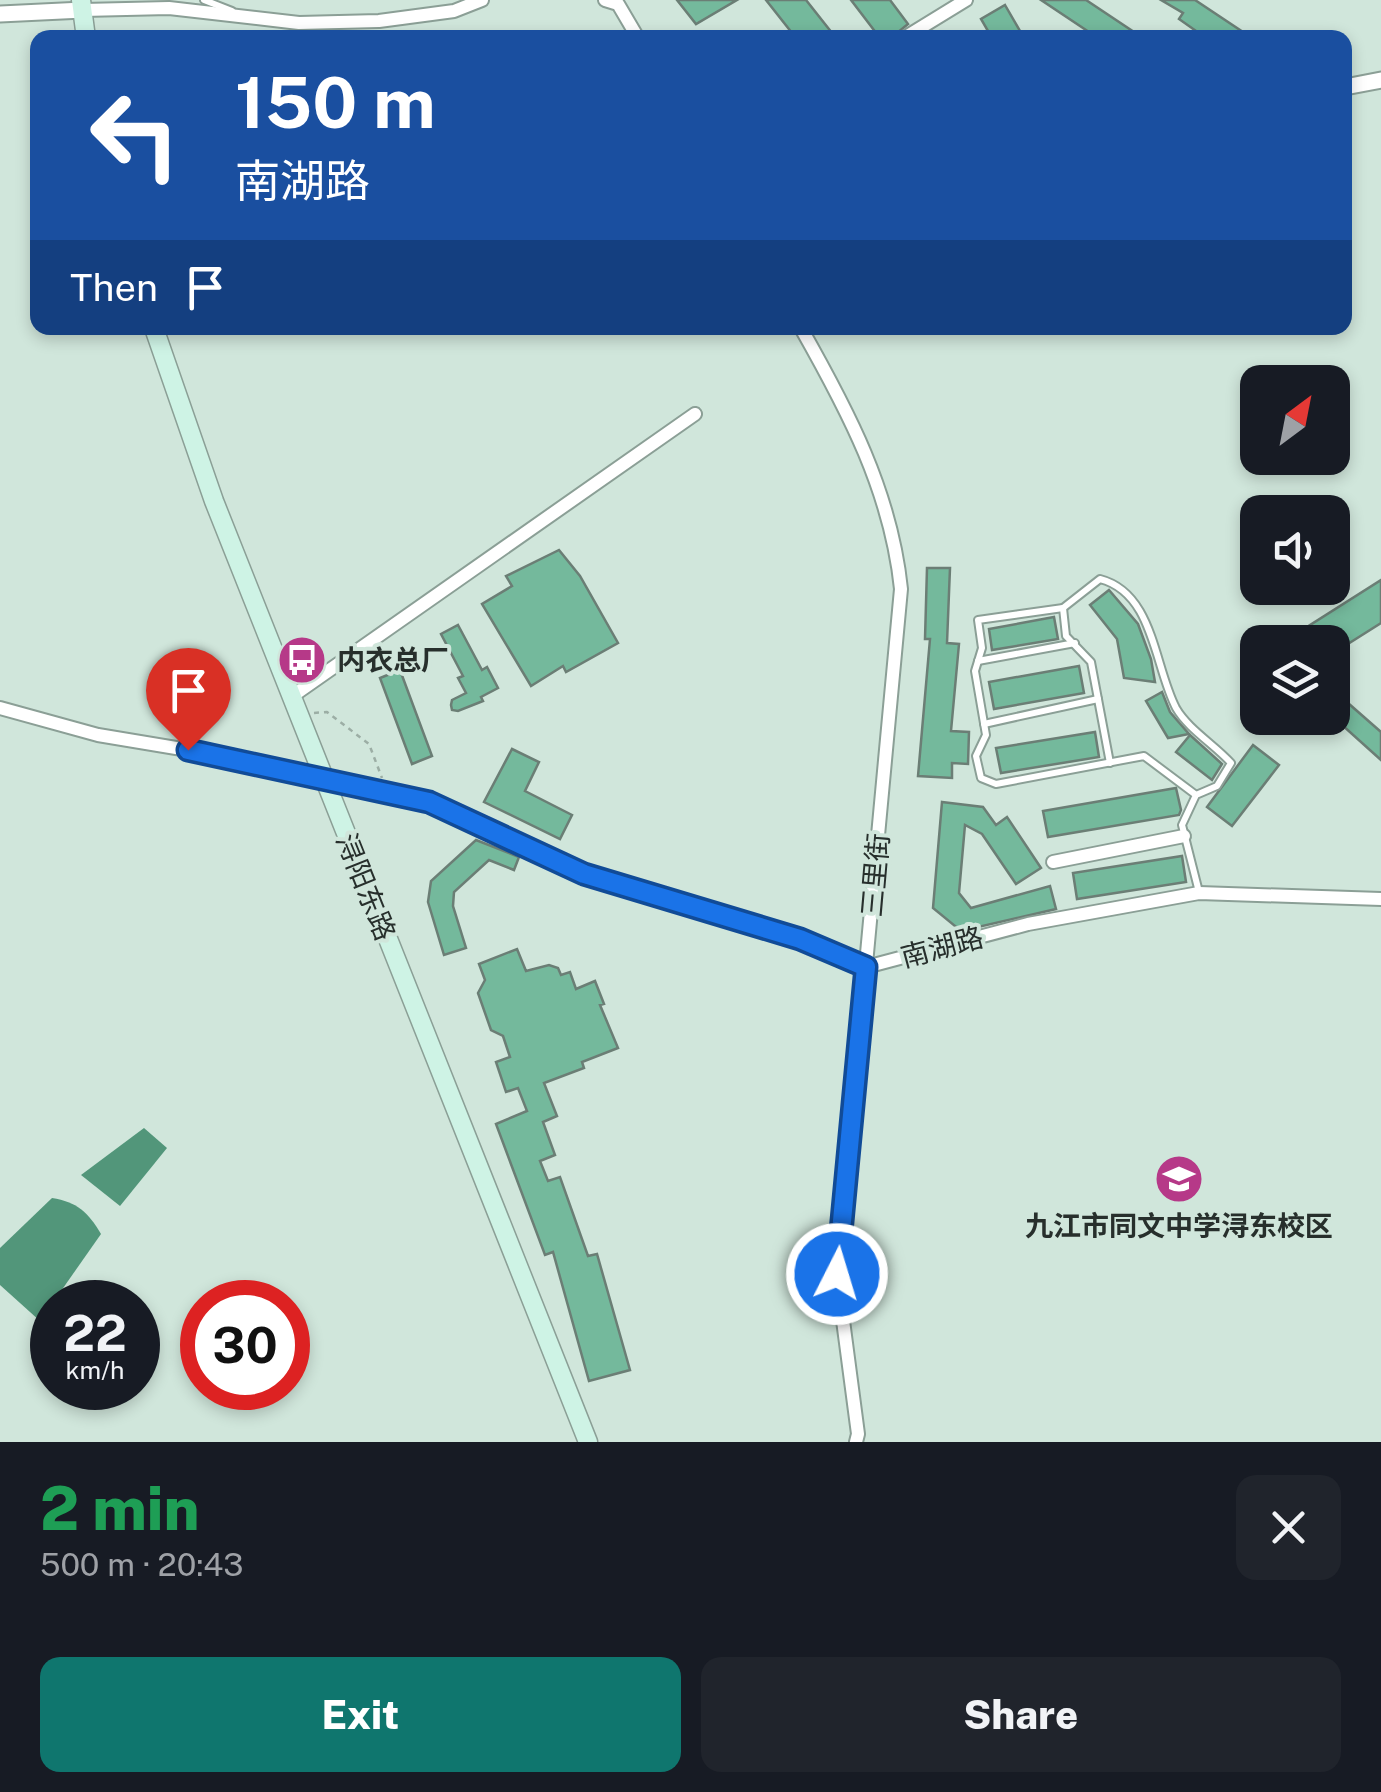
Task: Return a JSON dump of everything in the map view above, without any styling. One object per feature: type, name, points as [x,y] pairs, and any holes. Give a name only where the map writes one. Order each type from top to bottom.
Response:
[{"type":"main road","points":[[82,5],[85,30]]},
{"type":"main road","name":"浔阳东路","points":[[156,335],[214,502],[588,1442]]},
{"type":"street","points":[[0,14],[82,5],[169,8],[299,22],[380,21],[454,10],[482,0]]},
{"type":"street","points":[[605,0],[618,4],[633,30]]},
{"type":"street","points":[[917,30],[966,0]]},
{"type":"street","points":[[1352,86],[1381,80]]},
{"type":"street","name":"三里街","points":[[805,335],[846,408],[882,491],[901,589],[837,1274],[856,1442]]},
{"type":"street","points":[[294,705],[695,414]]},
{"type":"street","name":"南湖路","points":[[0,708],[98,735],[188,750],[429,802],[584,874],[800,939],[866,967],[1028,924],[1199,893],[1381,900]]},
{"type":"street","points":[[1053,862],[1184,836]]},
{"type":"lane","points":[[204,0],[247,17]]},
{"type":"lane","points":[[1196,795],[1144,756],[996,784],[982,778],[976,756],[986,735],[974,672],[982,648],[978,620],[1062,608],[1100,579],[1115,583],[1141,614],[1178,710],[1231,763],[1217,786],[1196,795],[1182,824],[1199,893]]},
{"type":"lane","points":[[1062,608],[1066,636],[1091,662],[1110,763]]},
{"type":"lane","points":[[978,660],[1075,644]]},
{"type":"lane","points":[[984,724],[1098,699]]},
{"type":"path","points":[[294,705],[327,712],[369,744],[388,793]]},
{"type":"shaded area","points":[[144,1128],[167,1148],[120,1206],[81,1175]]},
{"type":"shaded area","points":[[52,1198],[81,1209],[101,1234],[69,1280],[30,1280],[30,1312],[0,1285],[0,1248]]},
{"type":"building","points":[[677,0],[737,0],[696,24]]},
{"type":"building","points":[[766,0],[806,0],[830,30],[790,30]]},
{"type":"building","points":[[851,0],[890,0],[908,24],[901,30],[874,30]]},
{"type":"building","points":[[1041,0],[1086,0],[1131,30],[1086,30]]},
{"type":"building","points":[[1161,0],[1195,0],[1240,30],[1195,30],[1179,19],[1183,13]]},
{"type":"building","points":[[1005,5],[1019,30],[987,30],[981,19]]},
{"type":"building","points":[[559,550],[580,576],[618,643],[566,672],[563,666],[531,686],[482,604],[512,586],[506,576]]},
{"type":"building","points":[[927,568],[950,568],[947,643],[959,644],[951,731],[969,732],[968,764],[952,763],[952,778],[918,776],[930,639],[925,639]]},
{"type":"building","points":[[1381,580],[1381,623],[1350,643],[1350,625],[1310,625],[1342,605],[1350,605],[1350,600]]},
{"type":"building","points":[[1109,590],[1138,624],[1155,682],[1124,678],[1117,639],[1090,605]]},
{"type":"building","points":[[1054,617],[1058,639],[992,650],[989,629]]},
{"type":"building","points":[[458,625],[482,670],[487,667],[498,688],[481,697],[483,701],[458,711],[452,710],[451,705],[452,700],[466,693],[458,678],[463,676],[441,634]]},
{"type":"building","points":[[1079,666],[1084,693],[994,709],[989,682]]},
{"type":"building","points":[[400,670],[432,756],[412,764],[380,678]]},
{"type":"building","points":[[1162,692],[1170,712],[1189,734],[1168,738],[1146,701]]},
{"type":"building","points":[[1350,705],[1381,732],[1381,760],[1350,732]]},
{"type":"building","points":[[1095,732],[1099,757],[1001,773],[996,748]]},
{"type":"building","points":[[1190,735],[1222,764],[1212,780],[1176,752]]},
{"type":"building","points":[[1253,745],[1279,765],[1232,826],[1207,807]]},
{"type":"building","points":[[512,749],[539,762],[525,791],[572,815],[560,839],[484,802]]},
{"type":"building","points":[[1176,788],[1179,815],[1048,837],[1043,811]]},
{"type":"building","points":[[942,802],[983,807],[996,825],[1007,817],[1041,868],[1016,884],[982,834],[965,825],[959,893],[971,908],[1050,886],[1056,909],[961,931],[933,908]]},
{"type":"building","points":[[476,840],[519,857],[514,870],[489,860],[454,892],[453,906],[466,948],[444,955],[428,902],[431,881]]},
{"type":"building","points":[[1182,856],[1186,882],[1077,899],[1073,873]]},
{"type":"building","points":[[517,949],[526,971],[549,965],[558,968],[561,975],[570,972],[576,989],[595,981],[604,1004],[600,1005],[618,1048],[582,1062],[584,1068],[544,1083],[557,1116],[543,1122],[555,1155],[540,1161],[548,1181],[560,1177],[588,1256],[597,1254],[630,1370],[589,1381],[553,1252],[545,1255],[496,1124],[527,1111],[518,1088],[506,1092],[496,1062],[510,1057],[503,1036],[491,1030],[478,993],[485,980],[479,964]]},
{"type":"place","name":"内衣总厂","points":[[302,660]]},
{"type":"place","name":"九江市同文中学浔东校区","points":[[1179,1179]]},
{"type":"route","points":[[188,750],[429,802],[584,874],[800,939],[866,967],[837,1274]]}]
